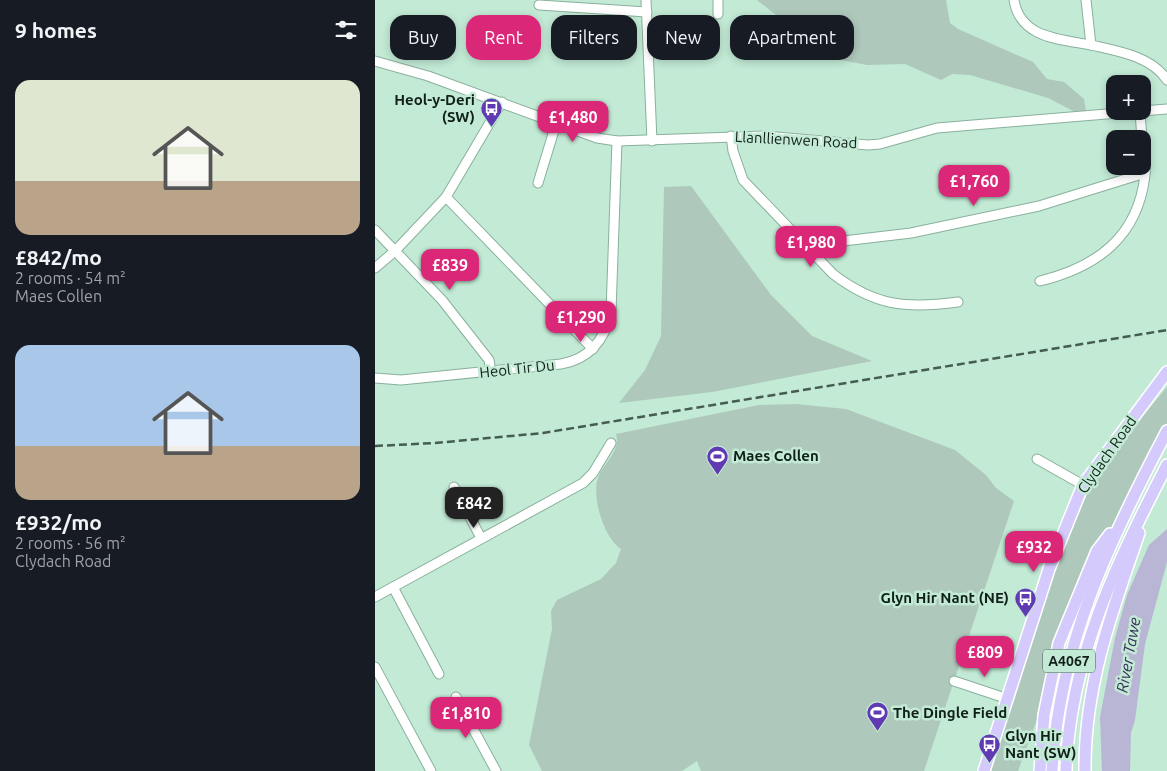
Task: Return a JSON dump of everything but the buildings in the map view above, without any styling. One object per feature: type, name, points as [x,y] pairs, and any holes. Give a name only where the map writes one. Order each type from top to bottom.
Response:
[{"type":"main road","name":"Clydach Road","points":[[984,771],[1049,569],[1083,485],[1167,372]]},
{"type":"main road","name":"A4067","points":[[1052,771],[1061,700],[1072,648],[1092,586],[1124,514],[1167,431]]},
{"type":"main road","name":"A4067","points":[[1066,771],[1073,704],[1086,651],[1107,588],[1167,465]]},
{"type":"main road","points":[[1085,771],[1088,707],[1100,653],[1152,493]]},
{"type":"main road","points":[[1041,771],[1044,715],[1059,643],[1097,552],[1124,514]]},
{"type":"street","points":[[646,0],[652,141]]},
{"type":"street","points":[[718,0],[718,14]]},
{"type":"street","points":[[1013,0],[1016,12],[1028,28],[1049,38],[1091,45],[1141,59],[1162,72],[1167,80]]},
{"type":"street","points":[[1086,0],[1091,45]]},
{"type":"street","points":[[539,5],[647,12]]},
{"type":"street","name":"Llanllienwen Road","points":[[375,61],[428,76],[597,138],[617,141],[652,141],[731,136],[786,136],[879,144],[937,128],[1106,115]]},
{"type":"street","points":[[375,268],[395,251],[446,197],[502,102]]},
{"type":"street","name":"Llanllienwen Road","points":[[1151,111],[1167,109]]},
{"type":"street","points":[[538,183],[556,124]]},
{"type":"street","points":[[731,136],[735,159],[743,180],[809,250],[833,274],[848,285],[873,298],[910,306],[958,302]]},
{"type":"street","name":"Heol Tir Du","points":[[375,378],[401,380],[572,362],[593,349],[601,340],[607,328],[611,312],[617,141]]},
{"type":"street","points":[[809,250],[818,244],[911,233],[1039,206],[1139,175]]},
{"type":"street","points":[[1040,281],[1064,275],[1085,266],[1114,245],[1137,210],[1145,175]]},
{"type":"street","points":[[446,197],[593,349]]},
{"type":"street","points":[[375,230],[442,300],[489,360],[491,372]]},
{"type":"street","points":[[375,597],[583,483],[593,473],[611,443]]},
{"type":"street","points":[[1037,459],[1083,485]]},
{"type":"street","points":[[454,487],[481,538]]},
{"type":"street","points":[[393,587],[439,674]]},
{"type":"street","points":[[375,666],[431,771]]},
{"type":"street","points":[[953,681],[1008,699]]},
{"type":"street","points":[[456,697],[496,771]]},
{"type":"green space","points":[[757,0],[946,0],[950,23],[958,29],[1033,62],[1047,79],[1064,82],[1084,99],[1086,111],[1075,112],[1048,98],[970,75],[952,74],[941,80],[905,64],[867,65],[841,60],[854,60],[854,15],[776,15]]},
{"type":"green space","points":[[691,186],[771,295],[812,336],[872,361],[712,392],[619,403],[645,370],[661,336],[664,187]]},
{"type":"green space","points":[[1167,387],[1167,425],[1118,517],[1090,557],[1066,609],[1052,651],[1043,703],[1018,771],[991,771],[1063,543],[1083,496],[1110,456]]},
{"type":"green space","points":[[796,404],[846,409],[955,450],[986,475],[996,488],[1014,501],[924,771],[701,771],[697,761],[682,771],[542,771],[529,745],[552,629],[551,611],[557,600],[601,579],[616,563],[621,549],[609,536],[604,526],[596,493],[599,475],[614,451],[617,440],[616,434],[759,405]]},
{"type":"water","name":"River Tawe","points":[[1167,529],[1167,562],[1145,644],[1135,720],[1131,733],[1130,771],[1102,771],[1100,717],[1115,638],[1127,595],[1149,545]]},
{"type":"railway","points":[[375,446],[435,443],[543,433],[1167,330]]},
{"type":"place","name":"Heol-y-Deri (SW)","points":[[491,128]]},
{"type":"place","name":"Maes Collen","points":[[717,475]]},
{"type":"place","name":"Glyn Hir Nant (NE)","points":[[1025,617]]},
{"type":"place","name":"The Dingle Field","points":[[877,732]]},
{"type":"place","name":"Glyn Hir Nant (SW)","points":[[989,764]]}]
